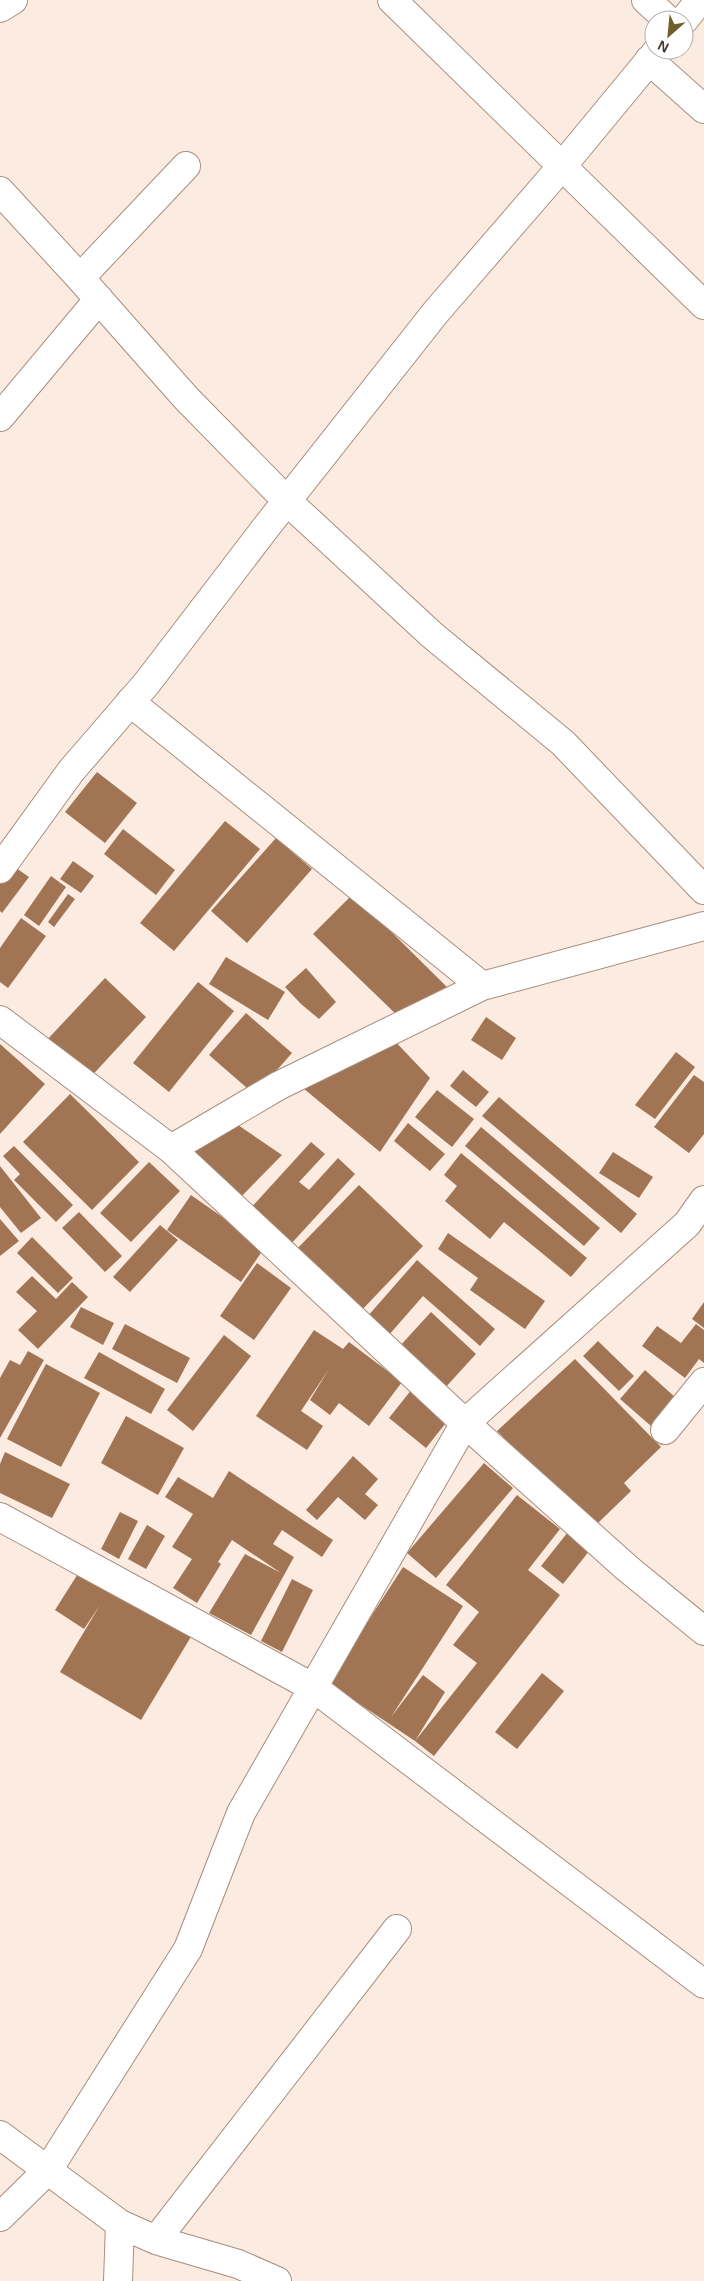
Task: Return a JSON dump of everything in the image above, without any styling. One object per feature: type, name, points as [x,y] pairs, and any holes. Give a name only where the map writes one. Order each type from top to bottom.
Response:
[{"type":"street","points":[[0,8],[13,0]]},
{"type":"street","points":[[392,0],[563,165],[704,305]]},
{"type":"street","points":[[646,0],[657,10]]},
{"type":"street","points":[[692,10],[700,0]]},
{"type":"street","points":[[0,869],[72,771],[130,702],[436,312],[563,165],[650,60]]},
{"type":"street","points":[[659,60],[704,109]]},
{"type":"street","points":[[80,278],[186,166]]},
{"type":"street","points":[[0,191],[186,398],[287,501],[432,636],[563,743],[704,890]]},
{"type":"street","points":[[0,417],[99,299]]},
{"type":"street","points":[[130,702],[482,986]]},
{"type":"street","points":[[171,1149],[278,1086],[482,986],[704,926]]},
{"type":"street","points":[[0,1020],[171,1149],[465,1424],[627,1568],[704,1631]]},
{"type":"street","points":[[0,2217],[48,2170],[188,1949],[240,1813],[465,1424],[687,1224],[704,1200]]},
{"type":"street","points":[[665,1430],[704,1382]]},
{"type":"street","points":[[0,1517],[314,1688],[704,1984]]},
{"type":"street","points":[[156,2240],[397,1929]]},
{"type":"street","points":[[0,2135],[120,2224],[239,2272],[277,2281]]},
{"type":"street","points":[[118,2281],[120,2224]]},
{"type":"building","points":[[97,772],[137,803],[105,843],[65,812]]},
{"type":"building","points":[[225,821],[260,849],[174,951],[140,923]]},
{"type":"building","points":[[123,829],[175,870],[156,895],[104,854]]},
{"type":"building","points":[[276,838],[312,869],[247,943],[211,911]]},
{"type":"building","points":[[73,861],[94,876],[81,893],[60,879]]},
{"type":"building","points":[[9,863],[29,877],[2,913],[0,911],[0,876]]},
{"type":"building","points":[[51,876],[66,887],[39,926],[24,915]]},
{"type":"building","points":[[68,894],[75,899],[54,927],[48,922]]},
{"type":"building","points":[[353,894],[450,990],[401,1019],[313,934]]},
{"type":"building","points":[[21,918],[46,936],[8,988],[0,982],[0,948]]},
{"type":"building","points":[[226,957],[285,992],[268,1020],[209,984]]},
{"type":"building","points":[[306,968],[336,1002],[319,1019],[285,987]]},
{"type":"building","points":[[105,978],[146,1017],[87,1081],[45,1042]]},
{"type":"building","points":[[198,982],[234,1011],[169,1092],[133,1063]]},
{"type":"building","points":[[246,1013],[292,1053],[255,1095],[209,1055]]},
{"type":"building","points":[[486,1017],[516,1038],[502,1060],[471,1040]]},
{"type":"building","points":[[389,1035],[430,1078],[380,1152],[297,1083]]},
{"type":"building","points":[[0,1044],[45,1084],[0,1134]]},
{"type":"building","points":[[676,1052],[695,1067],[655,1119],[635,1105]]},
{"type":"building","points":[[463,1070],[489,1092],[476,1107],[450,1086]]},
{"type":"building","points":[[694,1075],[704,1082],[704,1134],[689,1153],[654,1127]]},
{"type":"building","points":[[437,1090],[474,1119],[452,1147],[415,1117]]},
{"type":"building","points":[[70,1094],[139,1162],[92,1210],[23,1142]]},
{"type":"building","points":[[499,1097],[637,1214],[621,1233],[482,1116]]},
{"type":"building","points":[[235,1123],[282,1155],[236,1202],[184,1151]]},
{"type":"building","points":[[408,1123],[445,1154],[430,1171],[394,1141]]},
{"type":"building","points":[[481,1127],[600,1228],[584,1246],[465,1146]]},
{"type":"building","points":[[311,1142],[325,1154],[299,1182],[309,1190],[338,1158],[355,1174],[290,1245],[248,1211]]},
{"type":"building","points":[[14,1146],[73,1205],[56,1222],[14,1180],[20,1174],[3,1156]]},
{"type":"building","points":[[613,1152],[653,1177],[639,1198],[599,1173]]},
{"type":"building","points":[[461,1153],[587,1258],[571,1277],[504,1222],[490,1239],[445,1201],[457,1186],[444,1175]]},
{"type":"building","points":[[149,1162],[180,1191],[131,1242],[100,1213]]},
{"type":"building","points":[[0,1166],[41,1218],[21,1233],[0,1207]]},
{"type":"building","points":[[359,1185],[423,1246],[359,1313],[294,1252]]},
{"type":"building","points":[[191,1195],[265,1247],[241,1282],[167,1230]]},
{"type":"building","points":[[79,1212],[122,1256],[105,1272],[62,1228]]},
{"type":"building","points":[[0,1219],[19,1241],[0,1256]]},
{"type":"building","points":[[160,1225],[178,1240],[130,1292],[113,1277]]},
{"type":"building","points":[[448,1233],[545,1301],[525,1329],[470,1290],[478,1278],[438,1249]]},
{"type":"building","points":[[32,1237],[73,1278],[58,1293],[17,1253]]},
{"type":"building","points":[[417,1260],[495,1329],[480,1346],[423,1296],[388,1336],[367,1317]]},
{"type":"building","points":[[257,1263],[291,1288],[254,1340],[220,1316]]},
{"type":"building","points":[[32,1276],[56,1299],[72,1282],[88,1297],[38,1349],[18,1330],[37,1311],[16,1292]]},
{"type":"building","points":[[704,1302],[704,1328],[692,1319]]},
{"type":"building","points":[[81,1307],[114,1323],[103,1345],[70,1327]]},
{"type":"building","points":[[431,1312],[476,1354],[444,1389],[399,1347]]},
{"type":"building","points":[[125,1324],[190,1358],[177,1383],[112,1349]]},
{"type":"building","points":[[696,1324],[704,1330],[704,1363],[699,1359],[685,1378],[642,1346],[657,1326],[681,1343]]},
{"type":"building","points":[[314,1330],[343,1349],[349,1342],[402,1382],[369,1426],[339,1403],[330,1415],[310,1400],[329,1369],[301,1411],[323,1426],[307,1450],[256,1416]]},
{"type":"building","points":[[224,1335],[251,1356],[193,1431],[167,1410]]},
{"type":"building","points":[[598,1341],[634,1376],[619,1391],[583,1356]]},
{"type":"building","points":[[28,1351],[44,1360],[0,1438],[0,1378],[10,1360],[20,1365]]},
{"type":"building","points":[[99,1352],[165,1389],[151,1414],[84,1378]]},
{"type":"building","points":[[575,1359],[661,1447],[624,1483],[631,1491],[597,1524],[584,1520],[497,1431]]},
{"type":"building","points":[[46,1364],[100,1393],[61,1467],[7,1439]]},
{"type":"building","points":[[645,1370],[676,1398],[651,1426],[620,1399]]},
{"type":"building","points":[[416,1384],[453,1414],[426,1448],[389,1418]]},
{"type":"building","points":[[126,1416],[184,1448],[158,1495],[101,1463]]},
{"type":"building","points":[[5,1452],[70,1484],[52,1518],[0,1493],[0,1464]]},
{"type":"building","points":[[353,1456],[378,1479],[365,1494],[378,1505],[365,1520],[338,1497],[317,1520],[306,1510]]},
{"type":"building","points":[[484,1463],[513,1488],[436,1578],[407,1553]]},
{"type":"building","points":[[229,1471],[333,1540],[322,1557],[282,1530],[273,1544],[294,1557],[251,1635],[209,1613],[245,1554],[281,1573],[232,1540],[218,1562],[221,1564],[197,1603],[173,1588],[192,1559],[172,1547],[193,1514],[165,1497],[178,1477],[213,1498]]},
{"type":"building","points":[[517,1495],[560,1529],[528,1570],[560,1595],[434,1756],[415,1741],[477,1663],[453,1645],[479,1612],[446,1585]]},
{"type":"building","points":[[120,1512],[138,1521],[119,1559],[101,1549]]},
{"type":"building","points":[[147,1525],[165,1536],[146,1569],[128,1559]]},
{"type":"building","points":[[568,1532],[590,1550],[563,1584],[541,1566]]},
{"type":"building","points":[[403,1567],[463,1606],[391,1717],[423,1675],[445,1692],[415,1741],[328,1683]]},
{"type":"building","points":[[81,1569],[192,1635],[141,1720],[60,1672],[100,1605],[84,1629],[55,1610]]},
{"type":"building","points":[[292,1579],[313,1590],[282,1652],[261,1641]]},
{"type":"building","points":[[542,1673],[564,1691],[517,1749],[495,1732]]}]
